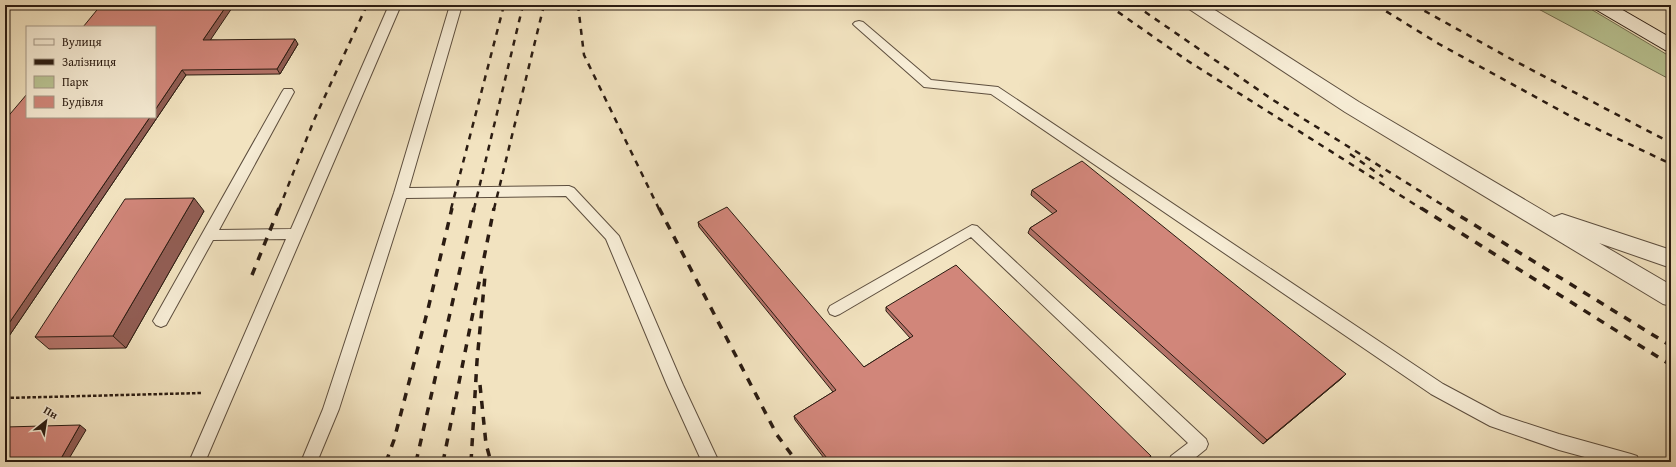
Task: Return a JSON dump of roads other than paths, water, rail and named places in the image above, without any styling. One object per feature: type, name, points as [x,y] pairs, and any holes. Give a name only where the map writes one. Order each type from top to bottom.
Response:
[{"type":"street","points":[[1195,5],[1352,107],[1671,297]]},
{"type":"street","points":[[1601,5],[1671,46]]},
{"type":"street","points":[[1520,207],[1671,259]]},
{"type":"lane","points":[[197,462],[395,5]]},
{"type":"lane","points":[[309,462],[331,409],[401,193],[456,5]]},
{"type":"lane","points":[[859,24],[928,84],[994,90],[1437,389],[1496,420],[1559,442],[1631,462]]},
{"type":"lane","points":[[161,321],[288,92]]},
{"type":"lane","points":[[401,193],[569,192],[612,236],[675,385],[711,462]]},
{"type":"lane","points":[[834,310],[972,230],[1200,444],[1177,462]]},
{"type":"lane","points":[[209,235],[296,234]]},
{"type":"railway","points":[[279,209],[314,120],[367,5]]},
{"type":"railway","points":[[451,209],[504,5]]},
{"type":"railway","points":[[474,209],[523,5]]},
{"type":"railway","points":[[494,209],[544,5]]},
{"type":"railway","points":[[578,5],[584,55],[659,209]]},
{"type":"railway","points":[[1108,5],[1188,61],[1422,209]]},
{"type":"railway","points":[[1135,5],[1273,100],[1449,209]]},
{"type":"railway","points":[[1376,5],[1439,44],[1572,117],[1671,164]]},
{"type":"railway","points":[[1414,5],[1511,59],[1671,143]]},
{"type":"railway","points":[[1350,154],[1383,177]]},
{"type":"railway","points":[[252,275],[279,208]]},
{"type":"railway","points":[[386,462],[394,440],[428,309],[452,208]]},
{"type":"railway","points":[[416,462],[474,208]]},
{"type":"railway","points":[[443,462],[494,208]]},
{"type":"railway","points":[[659,208],[777,435],[797,462]]},
{"type":"railway","points":[[1421,208],[1671,365]]},
{"type":"railway","points":[[1447,208],[1671,346]]},
{"type":"railway","points":[[471,462],[477,361],[485,276]]},
{"type":"railway","points":[[480,385],[486,444],[491,462]]}]
